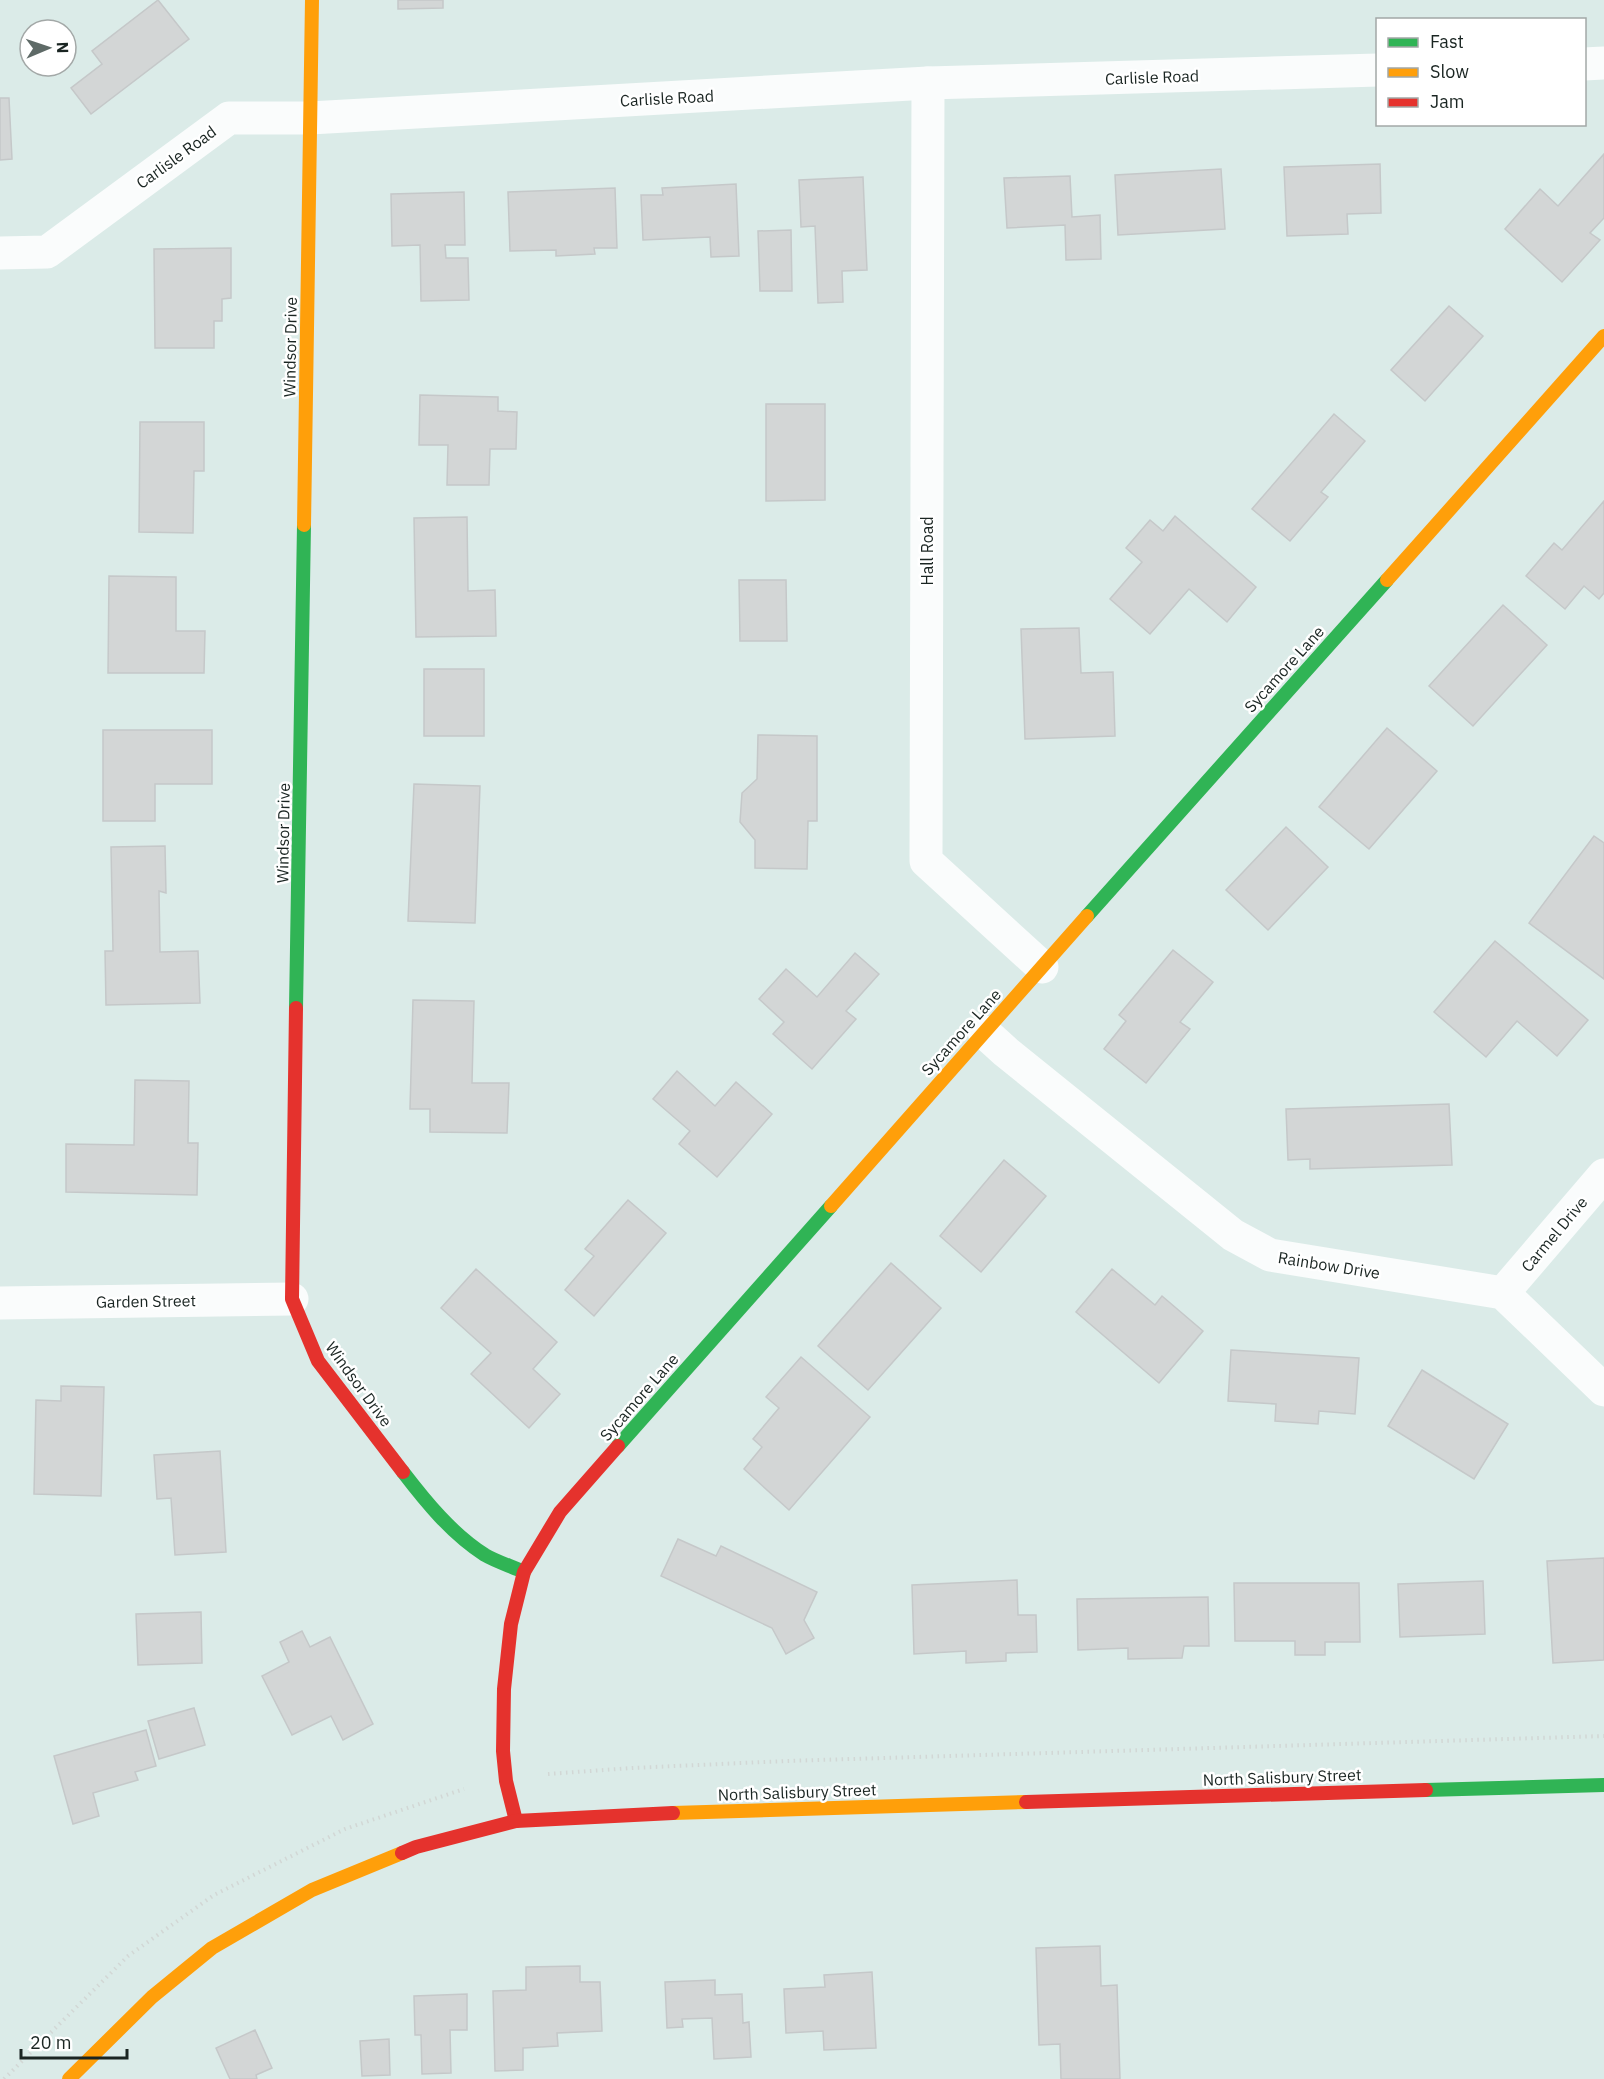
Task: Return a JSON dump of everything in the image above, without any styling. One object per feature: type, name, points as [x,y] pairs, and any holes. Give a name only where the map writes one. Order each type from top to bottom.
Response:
[{"type":"street","name":"Windsor Drive","points":[[312,0],[292,1299],[318,1361],[419,1493],[452,1529],[486,1555],[524,1572]]},
{"type":"street","points":[[1586,64],[1604,63]]},
{"type":"street","name":"Carlisle Road","points":[[0,253],[47,252],[229,118],[310,118],[928,83],[1376,70]]},
{"type":"street","name":"Hall Road","points":[[928,83],[926,861],[1042,967]]},
{"type":"street","name":"Sycamore Lane","points":[[516,1821],[506,1781],[503,1751],[504,1689],[511,1624],[524,1572],[560,1512],[1604,336]]},
{"type":"street","name":"Rainbow Drive","points":[[984,1032],[1233,1235],[1270,1255],[1503,1293]]},
{"type":"street","name":"Carmel Drive","points":[[1503,1293],[1604,1175]]},
{"type":"street","points":[[1503,1293],[1604,1390]]},
{"type":"street","name":"Garden Street","points":[[0,1303],[292,1299]]},
{"type":"street","name":"North Salisbury Street","points":[[69,2079],[152,1997],[212,1948],[312,1890],[416,1847],[516,1821],[604,1815],[1604,1785]]},
{"type":"path","points":[[548,1774],[786,1761],[1604,1736]]},
{"type":"building","points":[[158,0],[189,39],[91,114],[71,88],[102,64],[92,51]]},
{"type":"building","points":[[398,0],[443,0],[443,8],[398,9]]},
{"type":"building","points":[[0,98],[9,98],[12,159],[0,160]]},
{"type":"building","points":[[1604,154],[1604,218],[1590,233],[1600,240],[1562,282],[1505,229],[1540,189],[1558,206]]},
{"type":"building","points":[[1380,164],[1381,213],[1347,214],[1348,234],[1287,236],[1284,167]]},
{"type":"building","points":[[1221,169],[1225,229],[1118,235],[1115,175]]},
{"type":"building","points":[[1070,176],[1072,217],[1100,215],[1101,259],[1066,260],[1065,225],[1007,228],[1004,178]]},
{"type":"building","points":[[863,177],[867,270],[842,271],[843,302],[818,303],[815,226],[801,227],[799,180]]},
{"type":"building","points":[[736,184],[739,256],[711,257],[710,237],[643,240],[641,195],[663,195],[662,188]]},
{"type":"building","points":[[615,188],[617,248],[594,248],[595,254],[556,256],[556,250],[510,251],[508,192]]},
{"type":"building","points":[[464,192],[465,245],[445,245],[446,258],[468,258],[469,300],[421,301],[420,245],[392,246],[391,194]]},
{"type":"building","points":[[791,230],[792,291],[760,291],[758,231]]},
{"type":"building","points":[[231,248],[231,298],[222,299],[222,321],[214,321],[214,348],[155,348],[154,249]]},
{"type":"building","points":[[1449,306],[1483,336],[1425,401],[1391,370]]},
{"type":"building","points":[[420,395],[498,397],[498,411],[517,412],[516,449],[490,449],[489,485],[447,485],[448,445],[419,445]]},
{"type":"building","points":[[766,404],[825,404],[825,500],[766,501]]},
{"type":"building","points":[[1334,414],[1365,441],[1321,492],[1328,497],[1290,541],[1252,509]]},
{"type":"building","points":[[140,422],[204,422],[204,471],[194,471],[193,533],[139,532]]},
{"type":"building","points":[[1604,501],[1604,593],[1599,599],[1584,586],[1565,609],[1526,576],[1554,543],[1562,550]]},
{"type":"building","points":[[1175,516],[1256,587],[1227,622],[1189,589],[1150,634],[1110,599],[1142,562],[1126,548],[1150,520],[1163,531]]},
{"type":"building","points":[[467,517],[468,591],[495,590],[496,636],[416,637],[414,518]]},
{"type":"building","points":[[109,576],[176,577],[176,631],[205,631],[204,673],[108,673]]},
{"type":"building","points":[[739,580],[786,580],[787,641],[740,641]]},
{"type":"building","points":[[1503,605],[1547,645],[1473,726],[1429,686]]},
{"type":"building","points":[[1079,628],[1081,673],[1113,672],[1115,736],[1025,739],[1021,629]]},
{"type":"building","points":[[424,669],[484,669],[484,736],[424,736]]},
{"type":"building","points":[[1387,728],[1437,771],[1369,849],[1319,807]]},
{"type":"building","points":[[103,730],[212,730],[212,784],[155,784],[155,821],[103,821]]},
{"type":"building","points":[[758,735],[817,736],[817,821],[808,821],[807,869],[755,868],[755,840],[740,822],[742,793],[757,779]]},
{"type":"building","points":[[414,784],[480,786],[475,923],[408,921]]},
{"type":"building","points":[[1286,827],[1328,867],[1268,930],[1226,890]]},
{"type":"building","points":[[1594,836],[1604,843],[1604,979],[1529,923]]},
{"type":"building","points":[[165,846],[166,893],[159,891],[160,952],[198,951],[200,1003],[106,1005],[105,951],[113,951],[111,847]]},
{"type":"building","points":[[1495,941],[1588,1020],[1557,1056],[1517,1021],[1486,1057],[1434,1012]]},
{"type":"building","points":[[1173,950],[1213,982],[1180,1022],[1190,1029],[1146,1083],[1104,1049],[1126,1021],[1119,1015]]},
{"type":"building","points":[[855,953],[879,974],[846,1011],[856,1019],[812,1069],[773,1034],[784,1022],[759,999],[786,969],[817,997]]},
{"type":"building","points":[[413,1000],[474,1001],[472,1083],[509,1083],[507,1133],[430,1132],[430,1109],[410,1109]]},
{"type":"building","points":[[677,1071],[715,1106],[736,1082],[772,1114],[717,1177],[679,1144],[690,1131],[653,1099]]},
{"type":"building","points":[[135,1080],[189,1081],[188,1143],[198,1143],[197,1195],[66,1192],[66,1144],[134,1145]]},
{"type":"building","points":[[1449,1104],[1452,1165],[1310,1169],[1310,1159],[1288,1160],[1286,1109]]},
{"type":"building","points":[[1004,1160],[1046,1196],[981,1272],[940,1236]]},
{"type":"building","points":[[628,1200],[666,1233],[594,1316],[565,1290],[594,1256],[585,1249]]},
{"type":"building","points":[[891,1263],[941,1308],[868,1390],[818,1346]]},
{"type":"building","points":[[476,1269],[557,1342],[533,1369],[560,1394],[529,1428],[471,1374],[491,1353],[441,1308]]},
{"type":"building","points":[[1112,1269],[1155,1305],[1162,1296],[1203,1331],[1159,1383],[1076,1312]]},
{"type":"building","points":[[1231,1350],[1359,1358],[1355,1414],[1319,1411],[1318,1424],[1275,1421],[1276,1404],[1228,1401]]},
{"type":"building","points":[[801,1357],[870,1417],[789,1510],[744,1469],[762,1447],[753,1439],[779,1408],[766,1397]]},
{"type":"building","points":[[1422,1370],[1508,1424],[1474,1479],[1388,1426]]},
{"type":"building","points":[[61,1386],[104,1387],[101,1496],[34,1494],[36,1400],[61,1401]]},
{"type":"building","points":[[220,1451],[226,1552],[175,1555],[171,1498],[157,1499],[154,1455]]},
{"type":"building","points":[[678,1539],[716,1556],[721,1546],[817,1592],[804,1620],[814,1638],[786,1654],[772,1628],[661,1576]]},
{"type":"building","points":[[1604,1558],[1604,1660],[1553,1663],[1547,1561]]},
{"type":"building","points":[[1017,1580],[1018,1615],[1036,1615],[1037,1652],[1006,1653],[1006,1661],[966,1663],[966,1651],[914,1654],[912,1585]]},
{"type":"building","points":[[1483,1581],[1485,1634],[1400,1637],[1398,1584]]},
{"type":"building","points":[[1234,1583],[1359,1583],[1360,1642],[1325,1642],[1325,1655],[1295,1655],[1295,1641],[1235,1641]]},
{"type":"building","points":[[1208,1597],[1209,1646],[1184,1646],[1182,1658],[1128,1659],[1128,1648],[1078,1650],[1077,1599]]},
{"type":"building","points":[[201,1612],[202,1663],[138,1665],[136,1614]]},
{"type":"building","points":[[302,1631],[310,1647],[330,1637],[373,1724],[343,1740],[331,1716],[292,1735],[262,1676],[289,1662],[280,1642]]},
{"type":"building","points":[[194,1708],[205,1745],[159,1759],[148,1721]]},
{"type":"building","points":[[146,1730],[156,1766],[135,1772],[138,1780],[93,1793],[99,1816],[73,1824],[54,1756]]},
{"type":"building","points":[[1100,1946],[1101,1986],[1117,1985],[1120,2079],[1061,2079],[1060,2044],[1039,2045],[1036,1948]]},
{"type":"building","points":[[580,1966],[580,1982],[600,1982],[602,2031],[557,2033],[558,2046],[523,2048],[523,2070],[495,2071],[493,1991],[526,1990],[526,1967]]},
{"type":"building","points":[[872,1972],[876,2048],[824,2050],[823,2031],[786,2033],[784,1989],[825,1987],[824,1975]]},
{"type":"building","points":[[715,1980],[715,1995],[742,1994],[743,2023],[749,2022],[751,2057],[714,2059],[712,2018],[682,2019],[683,2027],[667,2028],[665,1982]]},
{"type":"building","points":[[467,1994],[467,2030],[450,2030],[451,2073],[422,2074],[421,2035],[415,2035],[414,1996]]},
{"type":"building","points":[[255,2030],[272,2068],[256,2075],[257,2079],[230,2079],[216,2048]]},
{"type":"building","points":[[389,2039],[390,2075],[362,2076],[360,2041]]},
{"type":"traffic: fast","points":[[296,1008],[304,525]]},
{"type":"traffic: fast","points":[[1087,916],[1387,580]]},
{"type":"traffic: fast","points":[[618,1446],[831,1206]]},
{"type":"traffic: fast","points":[[403,1472],[430,1506],[473,1547],[494,1560],[524,1572]]},
{"type":"traffic: fast","points":[[1426,1790],[1604,1785]]},
{"type":"traffic: slow","points":[[304,525],[312,0]]},
{"type":"traffic: slow","points":[[1387,580],[1604,336]]},
{"type":"traffic: slow","points":[[831,1206],[1087,916]]},
{"type":"traffic: slow","points":[[673,1813],[1026,1802]]},
{"type":"traffic: slow","points":[[69,2079],[152,1997],[212,1948],[312,1890],[402,1853]]},
{"type":"traffic: jam","points":[[296,1008],[292,1299],[318,1361],[403,1472]]},
{"type":"traffic: jam","points":[[516,1821],[506,1781],[503,1751],[504,1689],[511,1624],[524,1572],[560,1512],[618,1446]]},
{"type":"traffic: jam","points":[[1026,1802],[1426,1790]]},
{"type":"traffic: jam","points":[[402,1853],[416,1847],[516,1821],[673,1813]]}]
